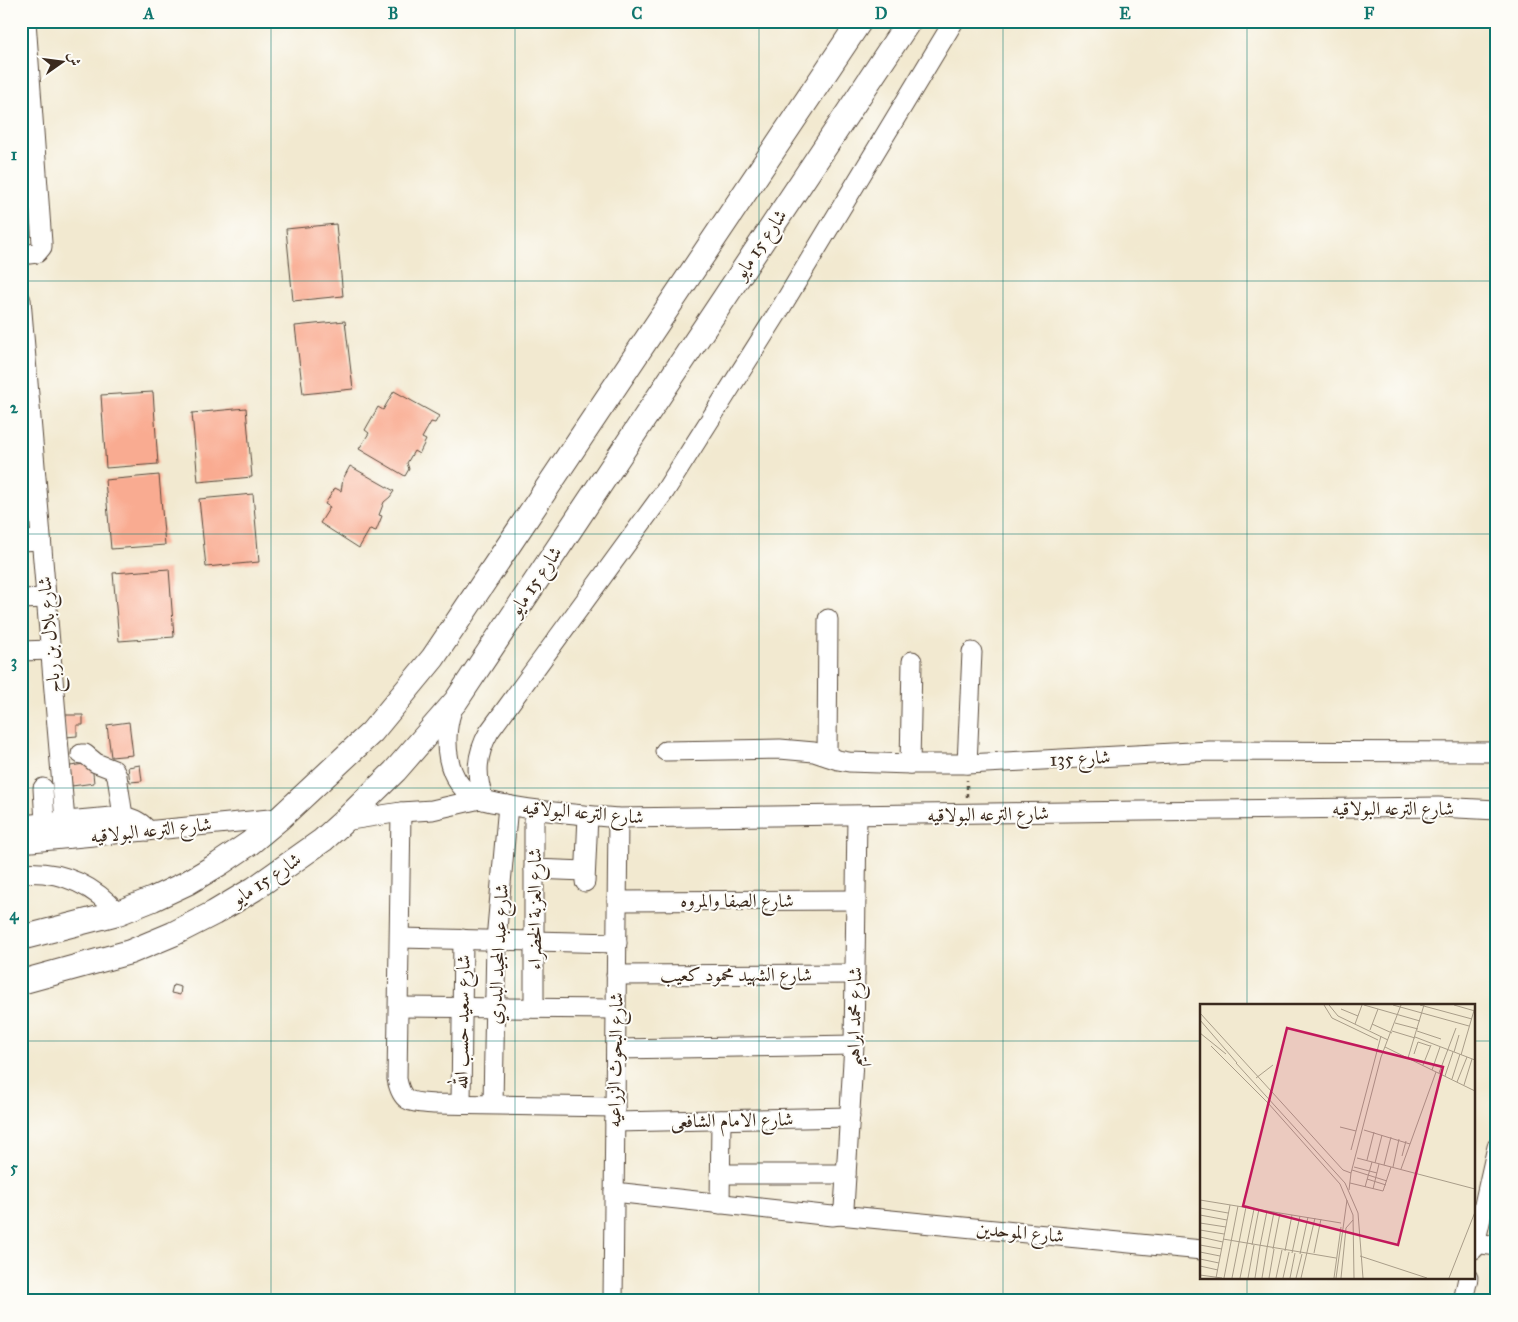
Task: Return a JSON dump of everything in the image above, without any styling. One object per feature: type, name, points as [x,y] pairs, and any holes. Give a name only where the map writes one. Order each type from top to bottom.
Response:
[{"type":"main road","name":"شارع 15 مايو","points":[[21,938],[118,913],[161,895],[219,864],[250,843],[280,818],[372,732],[433,658],[860,21]]},
{"type":"main road","name":"شارع 15 مايو","points":[[21,982],[130,952],[173,934],[214,913],[254,889],[323,840],[395,771],[456,701],[908,21]]},
{"type":"street","points":[[21,255],[37,253],[42,243],[26,21]]},
{"type":"street","points":[[482,799],[477,766],[481,748],[489,732],[665,491],[782,306],[954,21]]},
{"type":"street","name":"شارع بلال بن رباح","points":[[22,308],[29,476],[41,540],[65,821]]},
{"type":"street","points":[[21,541],[41,540]]},
{"type":"street","points":[[21,599],[46,598]]},
{"type":"street","points":[[827,756],[828,619]]},
{"type":"street","points":[[21,651],[51,650]]},
{"type":"street","points":[[967,764],[972,652]]},
{"type":"street","points":[[910,764],[912,661]]},
{"type":"street","name":"شارع الترعه البولاقيه","points":[[456,701],[450,714],[447,728],[448,756],[459,782],[468,791],[482,799],[508,805],[588,816],[618,818],[857,816],[1438,807],[1497,810]]},
{"type":"street","name":"شارع 135","points":[[665,751],[780,748],[814,752],[849,762],[910,764],[967,764],[1210,751],[1497,752]]},
{"type":"street","points":[[81,754],[85,754],[96,763],[114,770],[117,776],[123,816]]},
{"type":"street","points":[[43,788],[45,823]]},
{"type":"street","name":"شارع الترعه البولاقيه","points":[[344,821],[401,812],[432,810],[482,799]]},
{"type":"street","name":"شارع عبد المجيد البدري","points":[[493,1104],[496,940],[508,805]]},
{"type":"street","name":"شارع العزبة الخضراء","points":[[534,810],[534,1008]]},
{"type":"street","points":[[401,812],[399,1007],[616,1009]]},
{"type":"street","points":[[21,825],[123,816],[144,824],[148,830]]},
{"type":"street","points":[[534,869],[585,876],[588,816]]},
{"type":"street","name":"شارع محمد ابراهيم","points":[[839,1215],[844,1208],[854,1045],[857,816]]},
{"type":"street","name":"شارع الترعه البولاقيه","points":[[21,843],[280,818]]},
{"type":"street","name":"شارع البحوث الزراعيه","points":[[613,1301],[618,818]]},
{"type":"street","points":[[21,873],[48,874],[76,881],[99,894],[118,913]]},
{"type":"street","name":"شارع الصفا والمروه","points":[[617,901],[856,900]]},
{"type":"street","points":[[400,938],[617,943]]},
{"type":"street","name":"شارع سعيد حسب الله","points":[[460,1104],[463,939]]},
{"type":"street","name":"شارع الشهيد محمود كعيب","points":[[616,974],[855,974]]},
{"type":"street","name":"شارع الامام الشافعى","points":[[399,1007],[397,1079],[400,1094],[407,1100],[418,1103],[493,1104],[615,1115],[721,1120],[850,1117]]},
{"type":"street","points":[[616,1049],[854,1045]]},
{"type":"street","points":[[720,1204],[721,1120]]},
{"type":"street","points":[[1476,1242],[1495,1159]]},
{"type":"street","points":[[720,1174],[846,1174]]},
{"type":"street","name":"شارع الموحدين","points":[[614,1192],[832,1216],[839,1215],[1200,1250]]},
{"type":"street","points":[[1476,1246],[1497,1246]]},
{"type":"street","points":[[1463,1301],[1465,1280]]},
{"type":"path","points":[[967,764],[967,814]]},
{"type":"building","points":[[336,224],[343,296],[293,301],[286,229]]},
{"type":"building","points":[[345,321],[353,389],[303,394],[295,326]]},
{"type":"building","points":[[394,391],[439,416],[435,423],[431,422],[422,438],[426,440],[419,454],[414,451],[407,463],[409,469],[405,476],[359,449],[369,433],[365,430],[378,407],[383,410]]},
{"type":"building","points":[[153,392],[158,464],[106,468],[101,395]]},
{"type":"building","points":[[246,408],[252,477],[198,482],[192,413]]},
{"type":"building","points":[[350,466],[394,491],[384,502],[379,515],[382,516],[376,531],[370,529],[359,548],[320,523],[330,507],[325,504],[335,488],[341,491],[343,479]]},
{"type":"building","points":[[159,475],[165,545],[111,549],[105,480]]},
{"type":"building","points":[[253,494],[259,562],[206,567],[199,499]]},
{"type":"building","points":[[169,569],[174,637],[119,641],[113,573]]},
{"type":"building","points":[[64,715],[83,715],[83,725],[77,725],[77,736],[66,737]]},
{"type":"building","points":[[129,722],[133,755],[111,757],[107,725]]},
{"type":"building","points":[[92,763],[94,783],[72,786],[70,766]]},
{"type":"building","points":[[140,765],[142,781],[130,782],[128,767]]},
{"type":"building","points":[[173,985],[181,987],[180,995],[171,993]]}]
